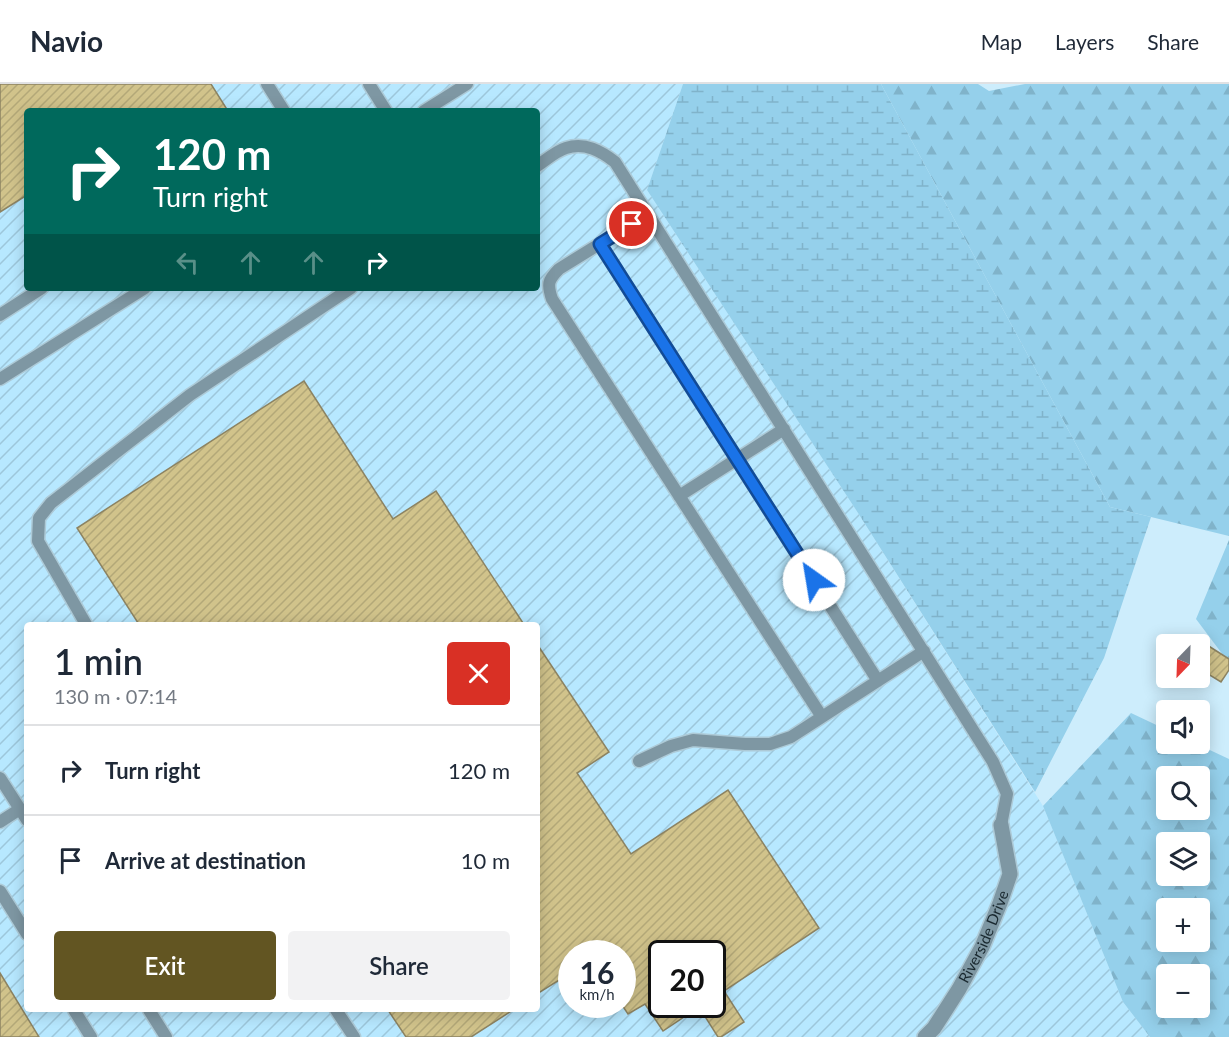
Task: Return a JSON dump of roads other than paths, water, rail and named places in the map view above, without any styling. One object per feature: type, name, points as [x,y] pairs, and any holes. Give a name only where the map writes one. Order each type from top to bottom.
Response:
[{"type":"street","name":"Riverside Drive","points":[[926,1037],[959,988],[982,947],[1000,903],[1010,874],[1001,825]]},
{"type":"lane","points":[[267,84],[282,108]]},
{"type":"lane","points":[[369,84],[384,108]]},
{"type":"lane","points":[[429,108],[467,84]]},
{"type":"lane","points":[[540,164],[565,148],[580,146],[602,151],[615,162],[993,762],[1006,794],[1001,825]]},
{"type":"lane","points":[[648,214],[559,269],[552,276],[548,289],[552,299],[822,717]]},
{"type":"lane","points":[[600,244],[878,681]]},
{"type":"lane","points":[[0,315],[37,291]]},
{"type":"lane","points":[[0,380],[140,291]]},
{"type":"lane","points":[[85,622],[39,542],[39,518],[51,503],[190,395],[346,291]]},
{"type":"lane","points":[[679,496],[784,429]]},
{"type":"lane","points":[[639,761],[671,746],[693,740],[770,744],[791,737],[924,651]]},
{"type":"lane","points":[[0,778],[24,815],[0,822]]},
{"type":"lane","points":[[0,891],[24,929]]},
{"type":"lane","points":[[75,1012],[91,1037]]},
{"type":"lane","points":[[150,1012],[166,1037]]},
{"type":"lane","points":[[337,1012],[354,1037]]}]
